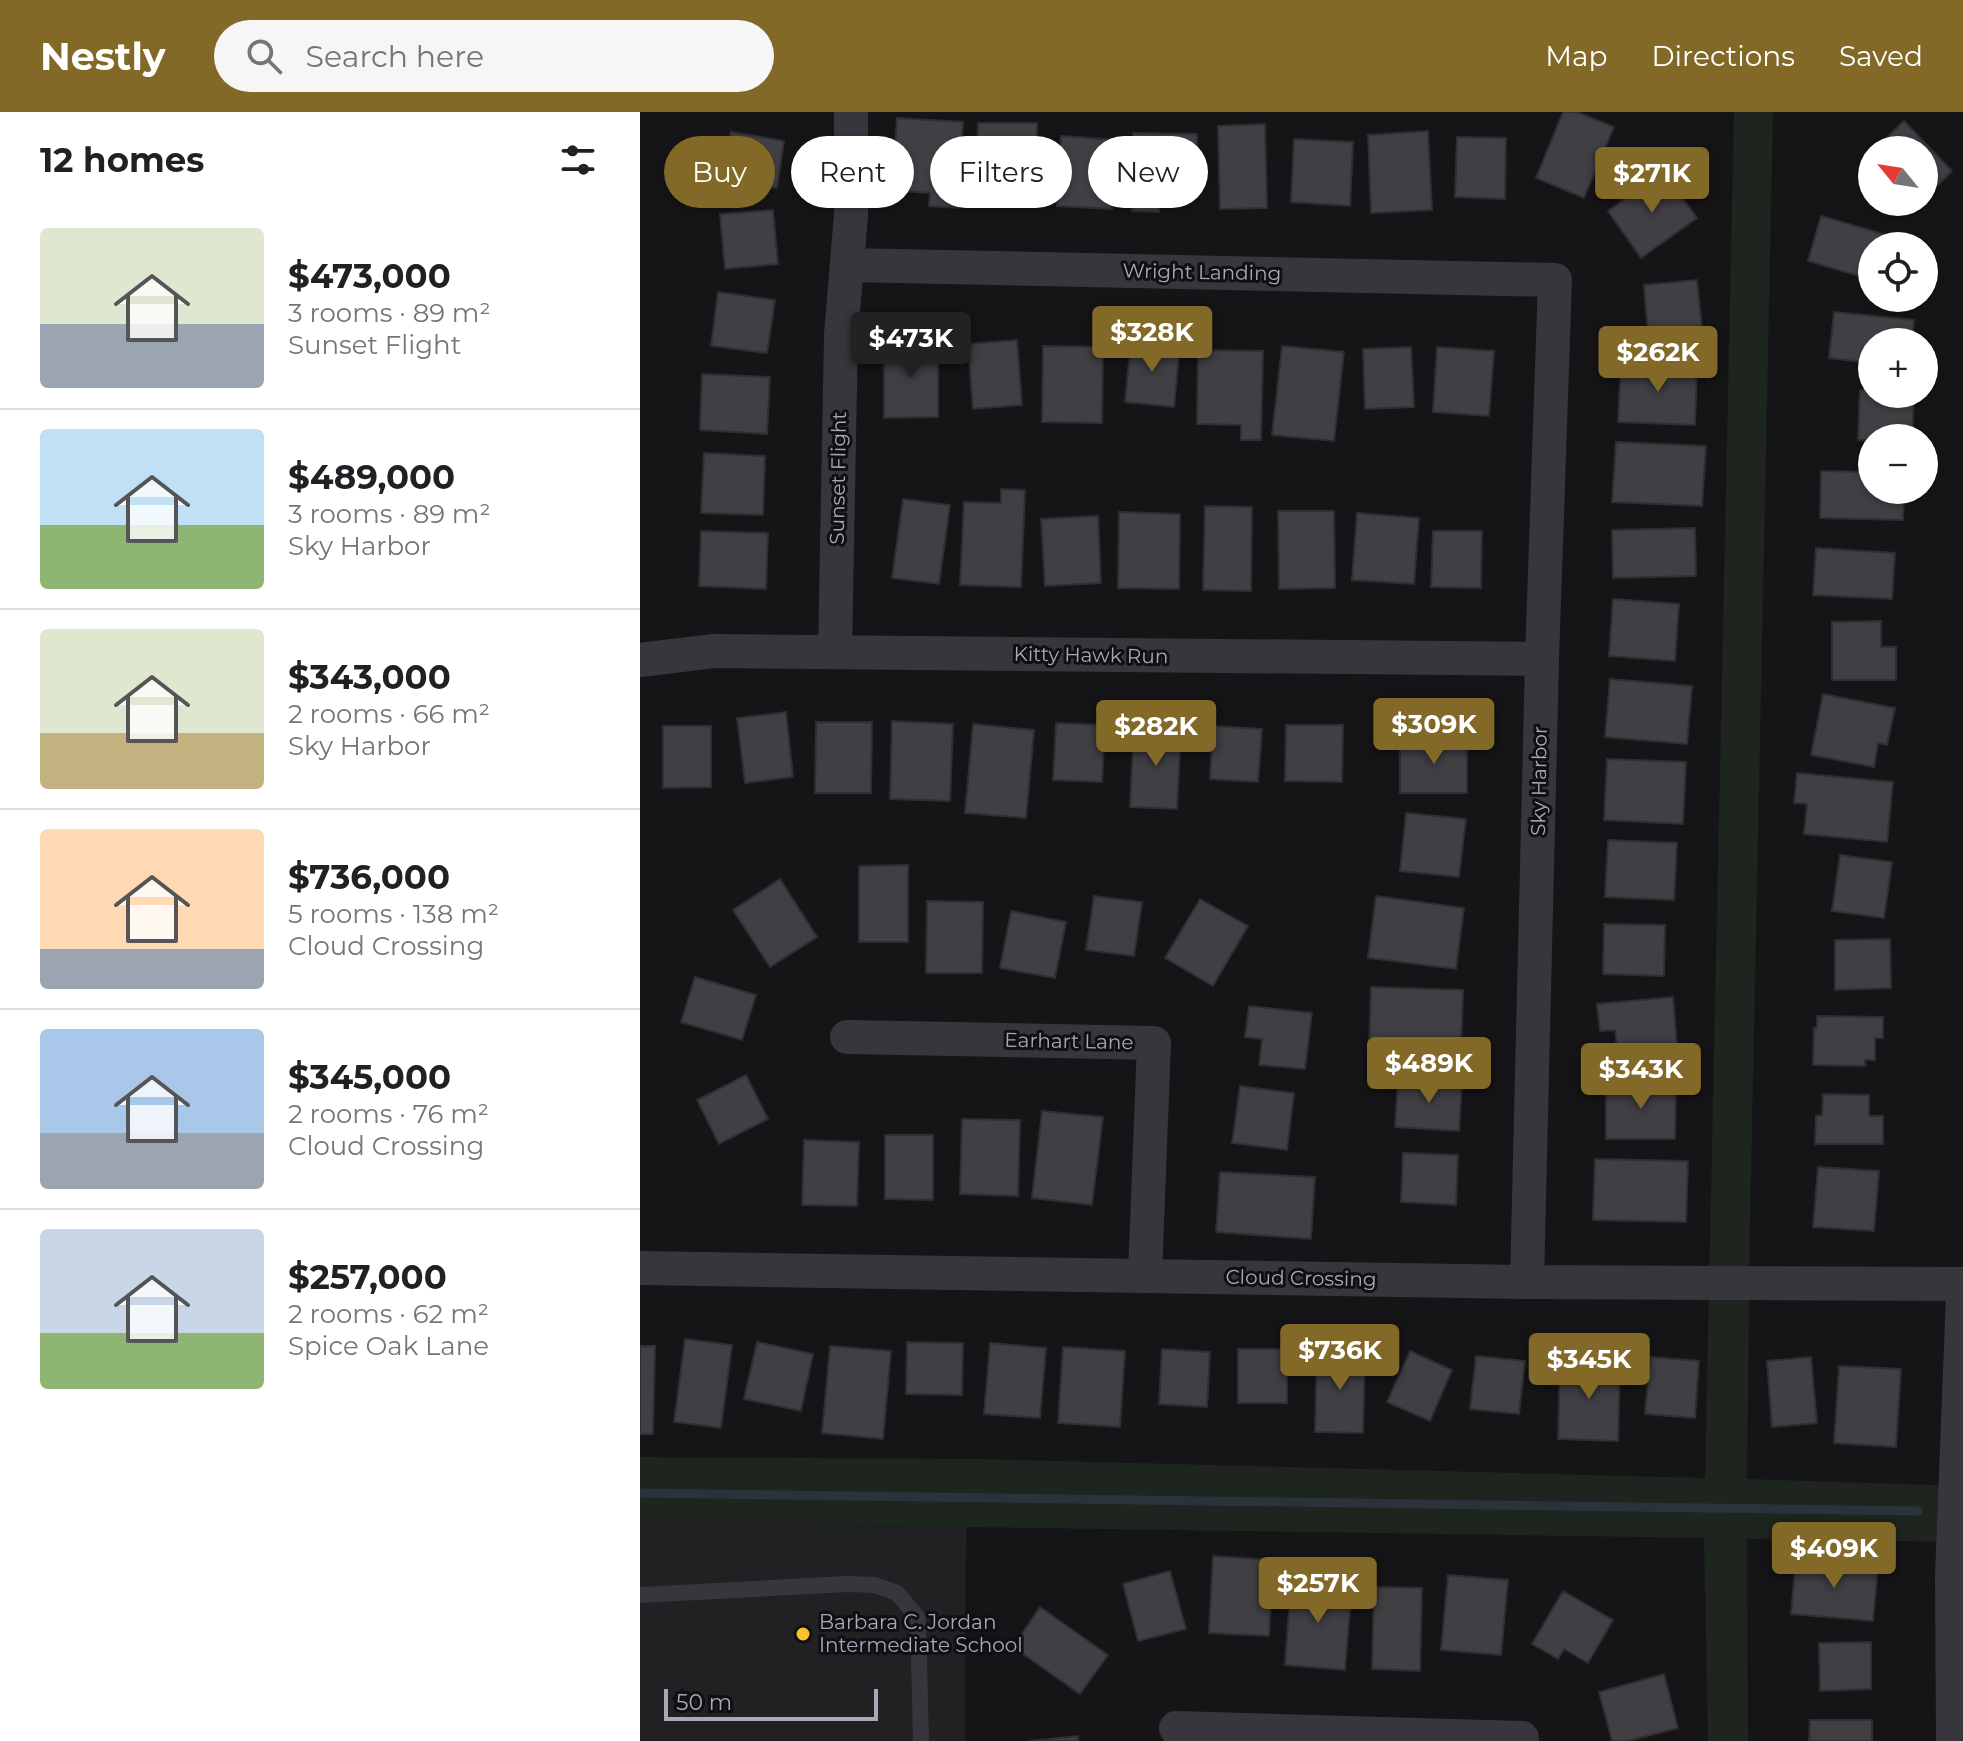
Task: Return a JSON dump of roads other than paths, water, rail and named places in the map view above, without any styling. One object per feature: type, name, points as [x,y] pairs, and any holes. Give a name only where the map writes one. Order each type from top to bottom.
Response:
[{"type":"street","name":"Sunset Flight","points":[[835,652],[841,335],[851,215],[851,112]]},
{"type":"street","name":"Wright Landing","points":[[848,265],[1555,280]]},
{"type":"street","name":"Sky Harbor","points":[[1527,1282],[1542,659],[1555,280]]},
{"type":"street","name":"Kitty Hawk Run","points":[[640,660],[714,651],[1542,659]]},
{"type":"street","name":"Earhart Lane","points":[[847,1037],[1154,1043],[1145,1275]]},
{"type":"street","name":"Cloud Crossing","points":[[640,1268],[1527,1282],[1963,1284]]},
{"type":"street","points":[[1953,1741],[1952,1576],[1963,1295]]},
{"type":"street","points":[[1176,1728],[1522,1738],[1522,1741]]},
{"type":"lane","points":[[640,1595],[847,1584],[875,1585],[897,1593],[918,1618],[921,1741]]},
{"type":"waterway","points":[[640,1493],[1918,1511]]},
{"type":"place","name":"Barbara C. Jordan Intermediate School","points":[[803,1634]]}]
